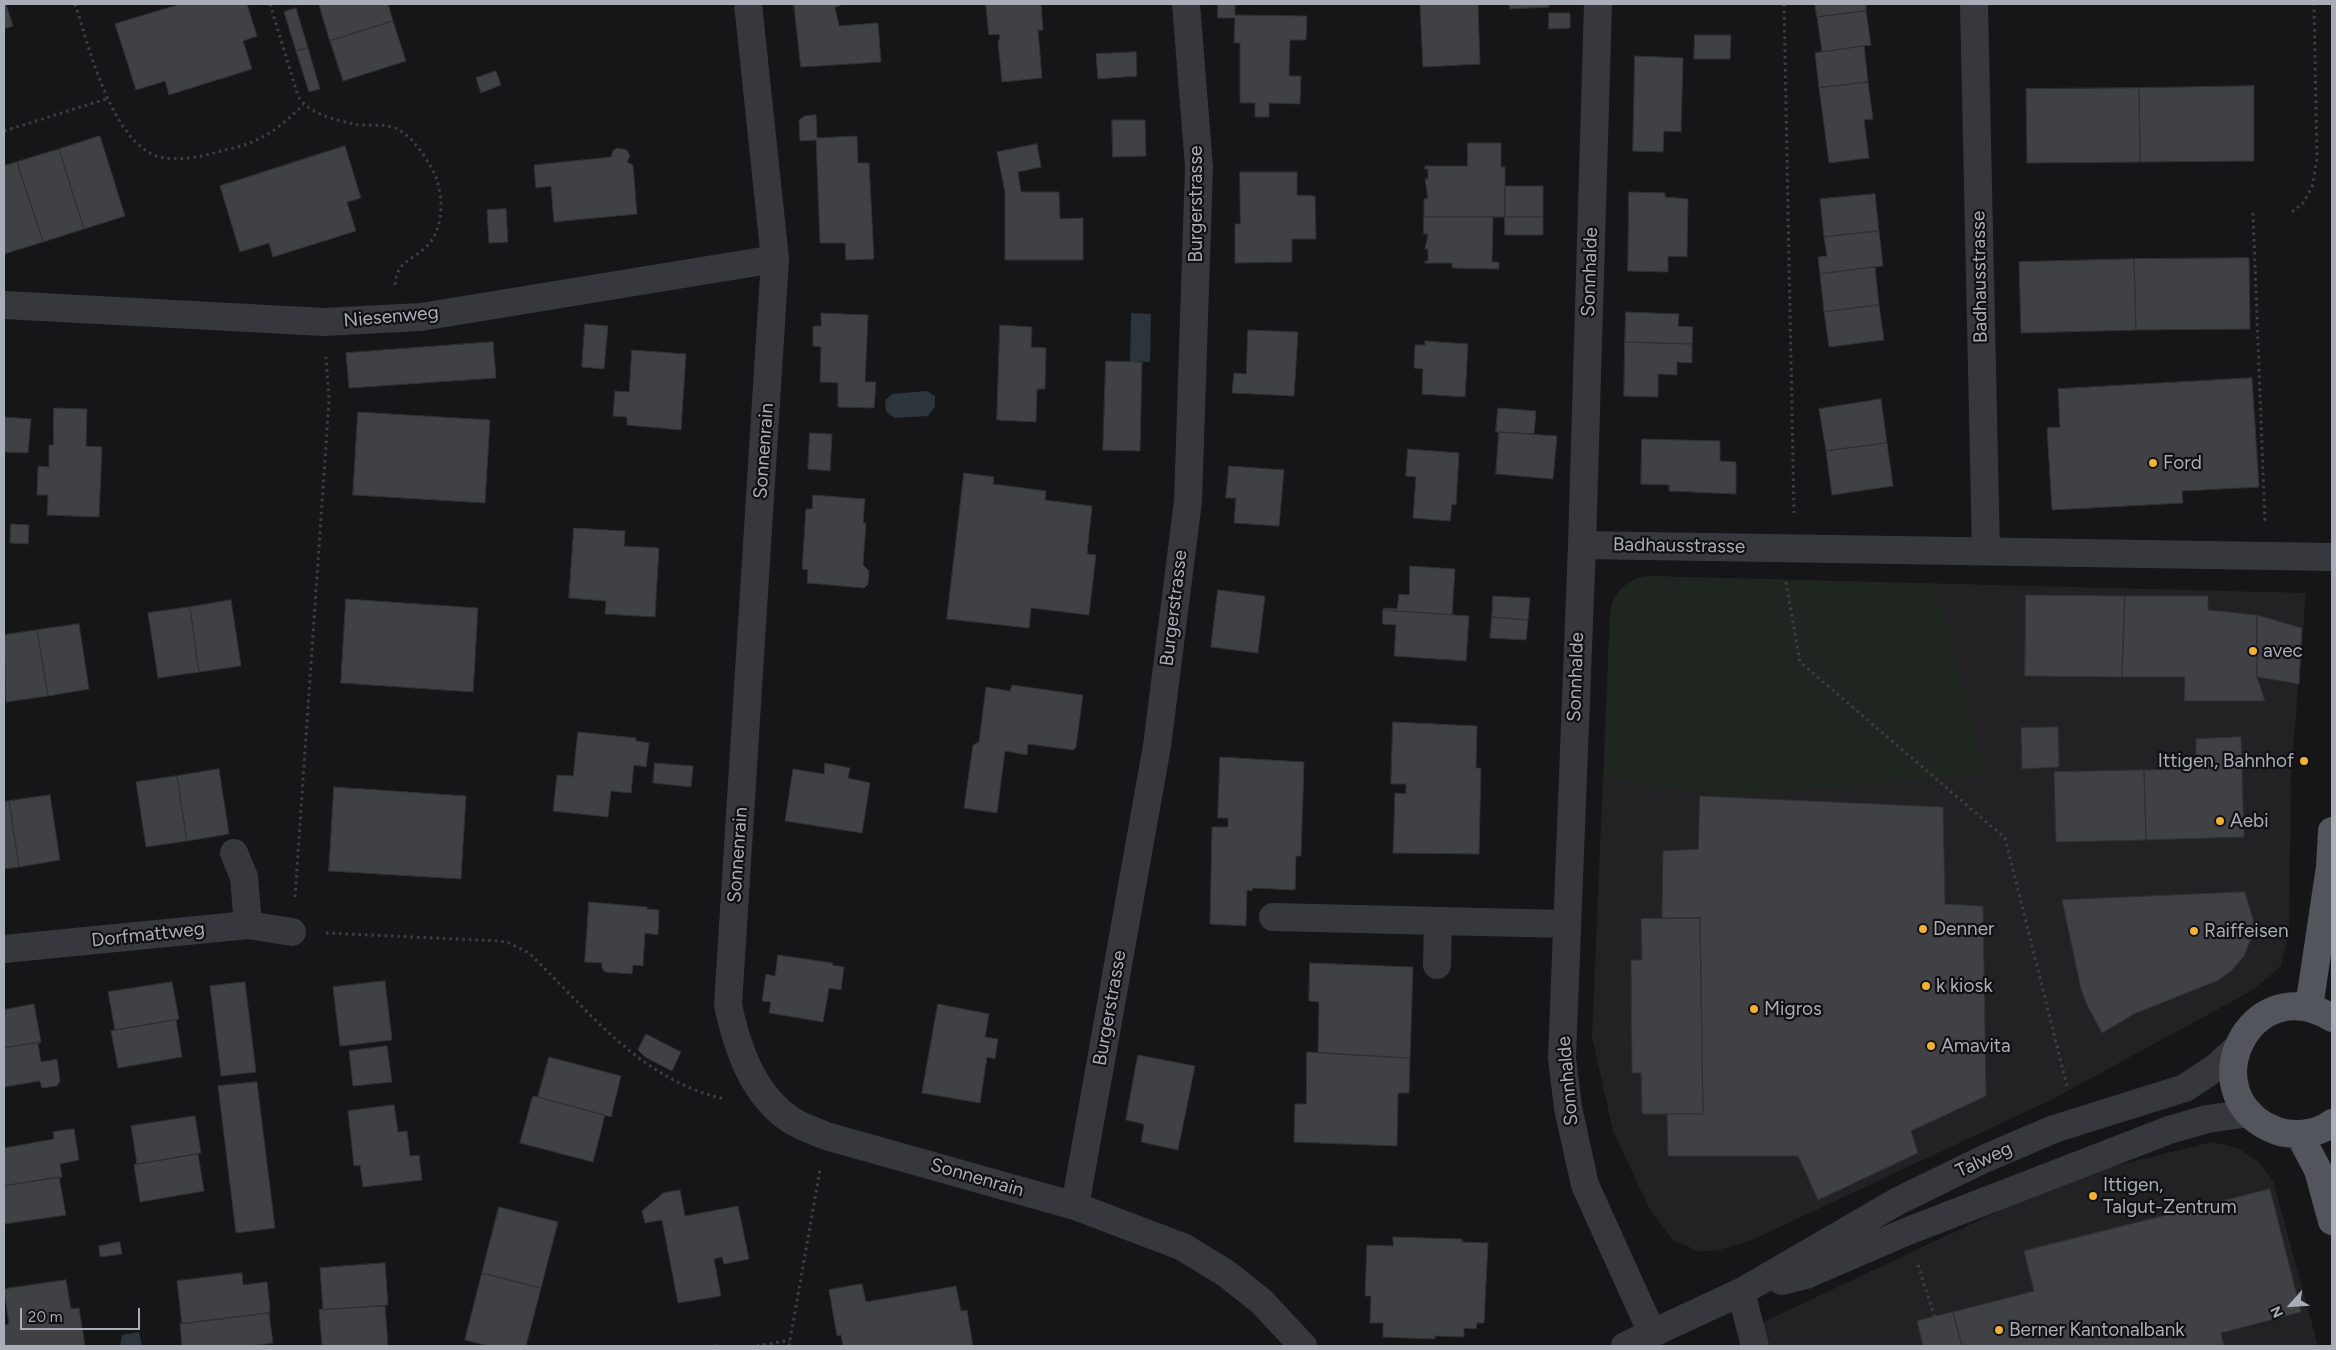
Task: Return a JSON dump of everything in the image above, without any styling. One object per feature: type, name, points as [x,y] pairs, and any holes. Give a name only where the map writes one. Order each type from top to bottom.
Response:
[{"type":"main road","points":[[2332,831],[2321,1013],[2294,1006],[2278,1008],[2263,1015],[2246,1031],[2236,1050],[2232,1066],[2233,1081],[2237,1095],[2256,1120],[2270,1128],[2284,1133],[2299,1134],[2315,1131],[2332,1123]]},
{"type":"main road","points":[[2299,1134],[2318,1170],[2332,1221]]},
{"type":"street","name":"Sonnenrain","points":[[748,4],[775,259],[728,1005],[733,1030],[742,1056],[767,1098],[792,1122],[826,1136],[1075,1206],[1183,1247],[1227,1274],[1262,1302],[1303,1346]]},
{"type":"street","name":"Burgerstrasse","points":[[1075,1206],[1157,746],[1188,501],[1199,167],[1186,4]]},
{"type":"street","name":"Sonnhalde","points":[[1598,4],[1582,544],[1562,1058],[1576,1152],[1585,1185],[1598,1218],[1652,1333]]},
{"type":"street","name":"Badhausstrasse","points":[[1974,4],[1986,551]]},
{"type":"street","name":"Niesenweg","points":[[4,305],[324,322],[394,319],[431,315],[775,259]]},
{"type":"street","name":"Badhausstrasse","points":[[1582,544],[2332,557]]},
{"type":"street","points":[[242,860],[248,925]]},
{"type":"street","points":[[1273,917],[1566,924]]},
{"type":"street","points":[[1437,965],[1438,921]]},
{"type":"street","name":"Dorfmattweg","points":[[4,949],[248,925],[292,932]]},
{"type":"street","name":"Talweg","points":[[1625,1346],[1742,1292],[1898,1201],[1986,1158],[2054,1129],[2185,1088],[2215,1068],[2236,1050]]},
{"type":"street","name":"Talweg","points":[[1742,1292],[1806,1275],[1908,1231],[2169,1130],[2207,1119],[2250,1113]]},
{"type":"street","points":[[1742,1292],[1755,1346]]},
{"type":"path","points":[[75,4],[106,99],[119,122],[137,143],[150,153],[164,158],[198,157],[255,141],[282,125],[302,105]]},
{"type":"path","points":[[270,4],[302,105],[309,110],[354,124],[382,125],[398,129],[415,144],[433,172],[440,196],[437,230],[426,246],[405,261],[396,274],[394,319]]},
{"type":"path","points":[[1784,4],[1787,548],[1800,662],[2005,838],[2068,1093]]},
{"type":"path","points":[[2292,212],[2303,203],[2312,187],[2317,159],[2314,4]]},
{"type":"path","points":[[4,131],[106,99]]},
{"type":"path","points":[[2254,213],[2265,533]]},
{"type":"path","points":[[328,390],[329,401],[292,932],[509,943],[529,953],[593,1019],[633,1056],[684,1086],[728,1100]]},
{"type":"path","points":[[789,1346],[826,1136]]},
{"type":"path","points":[[1917,1262],[1935,1318]]},
{"type":"path","points":[[757,1346],[790,1340]]},
{"type":"path","points":[[714,1346],[721,1346]]},
{"type":"shaded area","points":[[1131,313],[1151,314],[1150,362],[1130,361]]},
{"type":"shaded area","points":[[927,391],[935,396],[935,407],[928,416],[894,418],[886,411],[885,400],[892,394]]},
{"type":"shaded area","points":[[1648,576],[1936,584],[1985,774],[1725,796],[1604,778],[1610,612],[1618,593],[1628,583]]},
{"type":"shaded area","points":[[1640,577],[2306,593],[2291,774],[2289,932],[2281,966],[2253,990],[2051,1100],[1752,1240],[1719,1250],[1700,1252],[1673,1240],[1651,1212],[1613,1131],[1592,1037],[1610,612],[1613,601],[1622,588]]},
{"type":"shaded area","points":[[2212,1142],[2238,1148],[2259,1162],[2273,1181],[2318,1346],[1744,1346],[1740,1333],[2071,1177]]},
{"type":"shaded area","points":[[139,1332],[142,1346],[120,1346],[122,1335]]},
{"type":"building","points":[[4,4],[6,4],[13,26],[4,29]]},
{"type":"building","points":[[181,4],[247,4],[257,36],[243,41],[252,69],[169,95],[165,81],[136,90],[115,24]]},
{"type":"building","points":[[319,4],[388,4],[393,21],[330,41]]},
{"type":"building","points":[[794,4],[839,4],[840,6],[835,7],[839,26],[878,23],[881,62],[801,67]]},
{"type":"building","points":[[986,4],[1041,4],[1043,30],[1038,30],[1042,78],[1002,82],[998,42],[1000,38],[999,34],[989,35]]},
{"type":"building","points":[[1218,4],[1235,4],[1235,15],[1307,16],[1306,40],[1290,40],[1289,76],[1301,76],[1300,104],[1269,103],[1269,117],[1255,117],[1255,103],[1240,103],[1240,43],[1234,43],[1235,18],[1218,18]]},
{"type":"building","points":[[1478,4],[1480,64],[1423,67],[1420,5]]},
{"type":"building","points":[[1509,4],[1548,4],[1549,7],[1510,9]]},
{"type":"building","points":[[1815,4],[1866,4],[1866,11],[1817,17]]},
{"type":"building","points":[[296,8],[308,48],[296,51],[284,12]]},
{"type":"building","points":[[1866,11],[1871,45],[1822,52],[1817,17]]},
{"type":"building","points":[[1549,13],[1570,13],[1570,28],[1549,29]]},
{"type":"building","points":[[393,21],[406,61],[343,81],[330,41]]},
{"type":"building","points":[[1695,35],[1731,35],[1730,59],[1694,59]]},
{"type":"building","points":[[1864,46],[1868,82],[1819,88],[1815,53]]},
{"type":"building","points":[[308,48],[320,89],[309,92],[296,51]]},
{"type":"building","points":[[1136,52],[1137,76],[1098,79],[1096,54]]},
{"type":"building","points":[[1635,56],[1683,58],[1681,132],[1664,131],[1663,152],[1633,151]]},
{"type":"building","points":[[496,71],[501,85],[481,93],[476,78]]},
{"type":"building","points":[[1868,82],[1873,119],[1864,120],[1869,158],[1829,163],[1819,88]]},
{"type":"building","points":[[2254,86],[2254,161],[2140,162],[2139,88]]},
{"type":"building","points":[[2139,88],[2140,162],[2027,163],[2026,89]]},
{"type":"building","points":[[816,115],[817,138],[857,136],[858,163],[869,163],[874,259],[846,260],[845,243],[820,243],[816,140],[800,141],[799,120],[805,116]]},
{"type":"building","points":[[1112,120],[1145,120],[1146,156],[1113,157]]},
{"type":"building","points":[[100,136],[125,216],[84,229],[59,149]]},
{"type":"building","points":[[1468,143],[1501,143],[1501,167],[1505,167],[1505,217],[1424,217],[1424,199],[1428,198],[1425,179],[1428,179],[1428,169],[1425,169],[1425,166],[1467,166]]},
{"type":"building","points":[[1037,144],[1041,167],[1018,172],[1021,192],[1059,192],[1060,219],[1083,218],[1083,260],[1005,260],[1005,192],[997,152]]},
{"type":"building","points":[[345,146],[361,198],[347,202],[356,231],[273,257],[269,243],[240,252],[220,186]]},
{"type":"building","points":[[617,148],[627,150],[630,156],[627,162],[633,165],[637,214],[554,222],[551,186],[536,188],[534,165],[611,157],[613,151]]},
{"type":"building","points":[[59,149],[84,229],[43,242],[17,162]]},
{"type":"building","points":[[17,162],[43,242],[4,254],[4,166]]},
{"type":"building","points":[[1240,172],[1297,172],[1297,195],[1315,196],[1316,239],[1292,239],[1292,262],[1235,263],[1235,224],[1240,224]]},
{"type":"building","points":[[1505,186],[1543,186],[1543,217],[1505,217]]},
{"type":"building","points":[[1629,192],[1665,193],[1665,197],[1688,199],[1687,257],[1668,256],[1668,272],[1628,271]]},
{"type":"building","points":[[1875,194],[1879,231],[1824,237],[1820,199]]},
{"type":"building","points":[[506,209],[508,242],[489,243],[487,210]]},
{"type":"building","points":[[1424,217],[1493,217],[1492,262],[1499,262],[1499,269],[1452,268],[1452,263],[1425,263],[1425,261],[1428,261],[1428,249],[1425,249],[1428,234],[1424,234]]},
{"type":"building","points":[[1505,217],[1543,217],[1543,235],[1505,235]]},
{"type":"building","points":[[1879,231],[1883,266],[1820,274],[1818,257],[1827,256],[1824,237]]},
{"type":"building","points":[[2249,258],[2250,329],[2136,330],[2134,259]]},
{"type":"building","points":[[2134,259],[2136,330],[2021,333],[2019,262]]},
{"type":"building","points":[[1875,267],[1879,305],[1824,312],[1820,274]]},
{"type":"building","points":[[1879,305],[1884,340],[1829,347],[1824,312]]},
{"type":"building","points":[[1626,312],[1679,314],[1678,326],[1693,327],[1692,344],[1625,342]]},
{"type":"building","points":[[821,313],[868,315],[865,382],[876,382],[874,408],[838,407],[838,383],[820,382],[821,347],[813,346],[813,326],[821,326]]},
{"type":"building","points":[[585,324],[608,326],[604,369],[582,367]]},
{"type":"building","points":[[1000,325],[1032,327],[1031,347],[1046,348],[1045,389],[1037,389],[1036,422],[997,420]]},
{"type":"building","points":[[1248,330],[1298,332],[1294,396],[1232,393],[1234,373],[1246,374]]},
{"type":"building","points":[[1425,341],[1468,344],[1465,397],[1422,394],[1423,369],[1414,368],[1415,345],[1425,345]]},
{"type":"building","points":[[493,342],[496,378],[349,388],[346,353]]},
{"type":"building","points":[[1625,342],[1692,344],[1692,363],[1677,362],[1677,375],[1658,374],[1658,397],[1624,396]]},
{"type":"building","points":[[632,350],[686,354],[681,430],[627,425],[627,417],[613,416],[615,391],[629,392]]},
{"type":"building","points":[[1106,361],[1142,362],[1140,451],[1103,450]]},
{"type":"building","name":"Ford","points":[[2252,378],[2259,487],[2182,491],[2183,503],[2052,510],[2047,428],[2060,427],[2058,389]]},
{"type":"building","points":[[1881,399],[1887,443],[1826,451],[1819,409]]},
{"type":"building","points":[[54,408],[87,409],[86,446],[102,447],[99,517],[47,515],[48,495],[37,495],[38,466],[49,467],[49,445],[53,445]]},
{"type":"building","points":[[1498,408],[1536,411],[1534,434],[1496,432]]},
{"type":"building","points":[[358,412],[490,420],[485,503],[353,495]]},
{"type":"building","points":[[4,417],[31,419],[28,453],[4,452]]},
{"type":"building","points":[[1499,432],[1557,436],[1553,479],[1496,474]]},
{"type":"building","points":[[810,433],[832,434],[830,471],[808,469]]},
{"type":"building","points":[[1642,439],[1720,441],[1720,461],[1736,462],[1736,494],[1669,491],[1669,485],[1641,484]]},
{"type":"building","points":[[1887,443],[1893,486],[1832,495],[1826,451]]},
{"type":"building","points":[[1408,449],[1459,453],[1456,505],[1452,504],[1450,521],[1413,518],[1416,477],[1406,476]]},
{"type":"building","points":[[1229,466],[1284,470],[1279,526],[1234,523],[1236,498],[1226,498]]},
{"type":"building","points":[[964,473],[994,477],[993,484],[1046,491],[1045,500],[1092,506],[1087,554],[1096,555],[1089,615],[1031,608],[1029,628],[947,619]]},
{"type":"building","points":[[813,495],[865,499],[863,523],[866,523],[863,565],[869,571],[868,584],[864,588],[807,583],[808,570],[802,569],[806,509],[812,509]]},
{"type":"building","points":[[11,524],[29,525],[28,544],[10,543]]},
{"type":"building","points":[[574,528],[625,531],[624,546],[659,548],[655,617],[605,614],[606,601],[569,598]]},
{"type":"building","points":[[1410,566],[1455,569],[1452,615],[1383,610],[1384,608],[1397,609],[1399,594],[1409,595]]},
{"type":"building","points":[[1218,590],[1265,596],[1258,653],[1211,647]]},
{"type":"building","points":[[2026,595],[2125,596],[2122,677],[2025,676]]},
{"type":"building","points":[[1493,596],[1530,598],[1528,620],[1492,617]]},
{"type":"building","points":[[2125,596],[2208,596],[2208,610],[2257,615],[2257,677],[2265,701],[2184,701],[2185,677],[2122,677]]},
{"type":"building","points":[[346,599],[478,608],[473,692],[341,683]]},
{"type":"building","points":[[231,600],[241,666],[199,672],[190,607]]},
{"type":"building","points":[[190,607],[199,672],[158,678],[148,613]]},
{"type":"building","points":[[1383,610],[1469,616],[1466,661],[1394,656],[1396,625],[1383,624]]},
{"type":"building","points":[[2257,615],[2302,628],[2299,684],[2257,677]]},
{"type":"building","points":[[1492,617],[1528,620],[1526,640],[1490,638]]},
{"type":"building","points":[[79,624],[89,689],[48,696],[37,630]]},
{"type":"building","points":[[37,630],[48,696],[6,702],[4,635]]},
{"type":"building","points":[[1012,685],[1083,695],[1076,747],[1073,750],[1028,744],[1027,755],[1005,751],[997,813],[964,808],[973,745],[979,742],[986,687],[1010,691]]},
{"type":"building","points":[[1393,722],[1477,726],[1476,768],[1481,768],[1479,854],[1393,853],[1395,793],[1406,794],[1406,784],[1391,784]]},
{"type":"building","points":[[2058,727],[2059,767],[2022,769],[2021,728]]},
{"type":"building","points":[[578,732],[636,738],[636,741],[649,743],[646,767],[634,765],[631,793],[611,791],[608,817],[553,811],[557,775],[573,776]]},
{"type":"building","points":[[2241,737],[2244,837],[2146,840],[2144,770],[2196,769],[2196,739]]},
{"type":"building","points":[[1220,757],[1304,762],[1301,856],[1296,856],[1295,890],[1253,888],[1252,891],[1247,890],[1246,926],[1210,924],[1212,827],[1228,827],[1228,818],[1218,818]]},
{"type":"building","points":[[655,763],[693,766],[691,787],[653,783]]},
{"type":"building","points":[[825,763],[850,768],[848,778],[870,783],[862,833],[785,821],[793,769],[824,774]]},
{"type":"building","points":[[219,769],[229,834],[187,841],[177,776]]},
{"type":"building","points":[[2144,770],[2146,840],[2056,842],[2054,772]]},
{"type":"building","points":[[177,776],[187,841],[146,847],[136,782]]},
{"type":"building","points":[[334,787],[466,796],[461,879],[329,871]]},
{"type":"building","points":[[50,795],[60,860],[19,867],[9,801]]},
{"type":"building","points":[[1700,796],[1943,807],[1945,904],[1983,906],[1986,1096],[1911,1131],[1918,1153],[1818,1200],[1798,1156],[1668,1156],[1667,1114],[1703,1114],[1700,918],[1662,918],[1663,851],[1698,849]]},
{"type":"building","points":[[9,801],[19,867],[4,869],[4,802]]},
{"type":"building","points":[[2245,892],[2253,919],[2254,931],[2244,956],[2232,970],[2219,980],[2134,1014],[2102,1033],[2086,1003],[2081,989],[2062,900]]},
{"type":"building","points":[[589,902],[647,907],[647,909],[659,910],[658,935],[645,933],[643,966],[633,965],[632,974],[605,972],[602,968],[602,963],[585,962]]},
{"type":"building","points":[[1700,918],[1703,1114],[1642,1114],[1641,1073],[1632,1073],[1631,960],[1642,960],[1641,919]]},
{"type":"building","points":[[778,955],[833,963],[832,965],[844,967],[841,990],[829,988],[823,1022],[769,1013],[771,1002],[762,1001],[766,974],[775,976]]},
{"type":"building","points":[[1310,963],[1413,967],[1410,1058],[1318,1053],[1319,1002],[1309,1001]]},
{"type":"building","points":[[385,981],[392,1040],[340,1046],[333,987]]},
{"type":"building","points":[[172,982],[179,1019],[115,1030],[108,992]]},
{"type":"building","points":[[245,982],[256,1072],[221,1076],[210,986]]},
{"type":"building","points":[[34,1004],[41,1042],[4,1048],[4,1010]]},
{"type":"building","points":[[938,1004],[989,1014],[985,1037],[998,1039],[995,1059],[987,1057],[980,1103],[922,1093]]},
{"type":"building","points":[[176,1020],[182,1057],[118,1068],[111,1031]]},
{"type":"building","points":[[646,1034],[681,1052],[672,1071],[645,1057],[638,1050]]},
{"type":"building","points":[[41,1042],[38,1044],[41,1062],[57,1059],[60,1081],[57,1086],[42,1088],[40,1081],[4,1087],[4,1048]]},
{"type":"building","points":[[387,1046],[392,1082],[353,1086],[349,1051]]},
{"type":"building","points":[[1307,1052],[1410,1058],[1409,1093],[1398,1093],[1397,1146],[1294,1142],[1295,1104],[1306,1104]]},
{"type":"building","points":[[1138,1055],[1195,1066],[1178,1150],[1141,1142],[1143,1124],[1126,1120]]},
{"type":"building","points":[[549,1057],[621,1076],[611,1117],[538,1097]]},
{"type":"building","points":[[257,1082],[275,1228],[236,1233],[218,1086]]},
{"type":"building","points":[[533,1096],[605,1115],[593,1162],[520,1143]]},
{"type":"building","points":[[394,1105],[398,1132],[407,1131],[410,1156],[419,1155],[422,1180],[363,1187],[360,1165],[354,1166],[348,1111]]},
{"type":"building","points":[[195,1116],[201,1153],[137,1164],[131,1126]]},
{"type":"building","points":[[74,1129],[79,1160],[60,1164],[62,1177],[4,1186],[4,1148],[54,1139],[53,1132]]},
{"type":"building","points":[[198,1154],[204,1191],[140,1202],[134,1165]]},
{"type":"building","points":[[59,1177],[66,1215],[4,1224],[4,1186]]},
{"type":"building","points":[[2270,1189],[2301,1312],[2221,1333],[2224,1346],[1962,1346],[1953,1312],[2034,1291],[2024,1251]]},
{"type":"building","points":[[680,1190],[685,1216],[738,1206],[749,1259],[724,1264],[722,1257],[714,1259],[721,1296],[678,1303],[662,1220],[645,1223],[642,1211],[663,1193]]},
{"type":"building","points":[[499,1207],[558,1222],[541,1288],[482,1273]]},
{"type":"building","points":[[1393,1237],[1462,1239],[1462,1242],[1488,1243],[1484,1323],[1477,1323],[1476,1329],[1464,1328],[1464,1337],[1435,1336],[1435,1339],[1383,1337],[1383,1323],[1370,1323],[1371,1296],[1365,1296],[1367,1245],[1393,1246]]},
{"type":"building","points":[[120,1242],[122,1254],[100,1257],[99,1246]]},
{"type":"building","points":[[385,1263],[388,1305],[323,1310],[320,1268]]},
{"type":"building","points":[[242,1273],[243,1285],[267,1282],[269,1313],[182,1324],[177,1281]]},
{"type":"building","points":[[482,1273],[541,1288],[526,1346],[489,1346],[465,1340]]},
{"type":"building","points":[[66,1280],[71,1309],[79,1308],[85,1346],[4,1346],[4,1325],[9,1324],[4,1289]]},
{"type":"building","points":[[862,1284],[866,1302],[956,1286],[961,1311],[967,1310],[973,1346],[843,1346],[841,1335],[837,1336],[829,1290]]},
{"type":"building","points":[[385,1306],[388,1346],[322,1346],[319,1310]]},
{"type":"building","points":[[1953,1312],[1962,1346],[1923,1346],[1917,1321]]},
{"type":"building","points":[[269,1313],[273,1343],[251,1346],[182,1346],[180,1324]]},
{"type":"place","name":"Ford","points":[[2153,463]]},
{"type":"place","name":"avec","points":[[2253,651]]},
{"type":"place","name":"Ittigen, Bahnhof","points":[[2304,761]]},
{"type":"place","name":"Aebi","points":[[2220,821]]},
{"type":"place","name":"Denner","points":[[1923,929]]},
{"type":"place","name":"Raiffeisen","points":[[2194,931]]},
{"type":"place","name":"k kiosk","points":[[1926,986]]},
{"type":"place","name":"Migros","points":[[1754,1009]]},
{"type":"place","name":"Amavita","points":[[1931,1046]]},
{"type":"place","name":"Ittigen, Talgut-Zentrum","points":[[2093,1196]]},
{"type":"place","name":"Berner Kantonalbank","points":[[1999,1330]]}]
